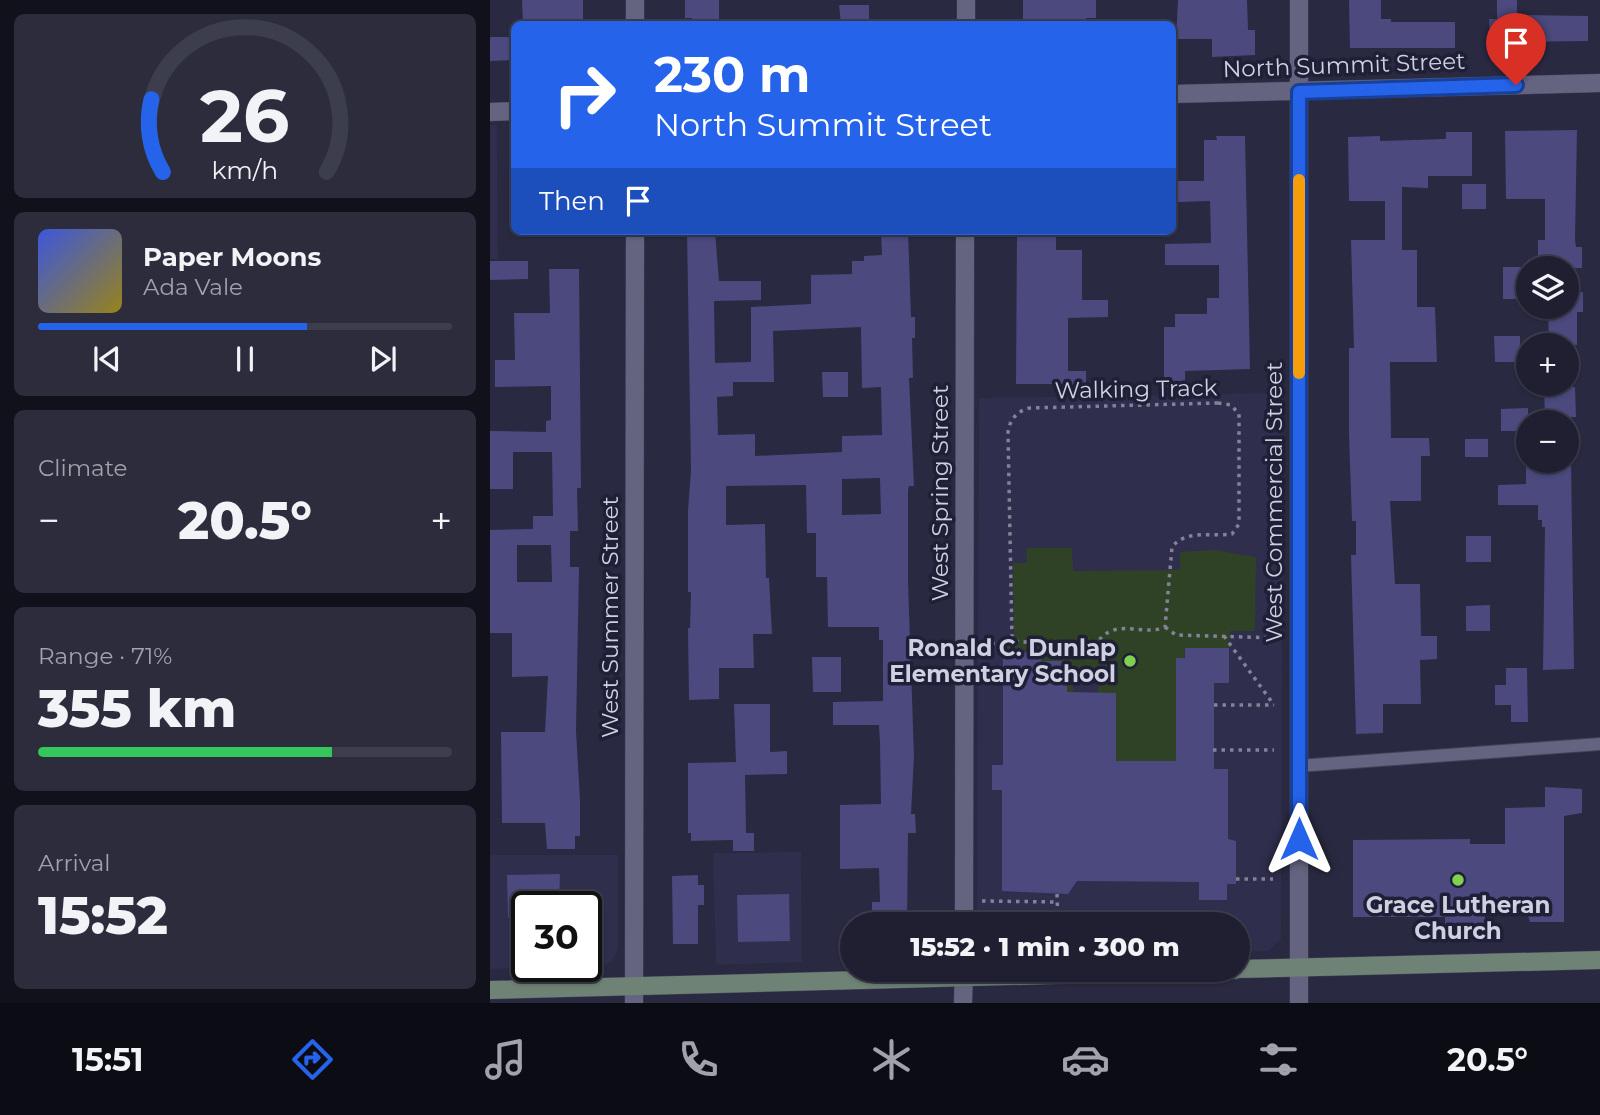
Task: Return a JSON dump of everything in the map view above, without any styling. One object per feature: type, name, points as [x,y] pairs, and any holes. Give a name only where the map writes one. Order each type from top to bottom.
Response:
[{"type":"main road","points":[[1250,970],[1600,960]]},
{"type":"main road","points":[[490,990],[634,994],[840,981]]},
{"type":"street","points":[[635,0],[635,21]]},
{"type":"street","points":[[966,0],[966,21]]},
{"type":"street","name":"West Commercial Street","points":[[1299,0],[1299,1003]]},
{"type":"street","name":"North Summit Street","points":[[1176,94],[1600,83]]},
{"type":"street","points":[[490,111],[511,111]]},
{"type":"street","name":"West Summer Street","points":[[634,994],[635,235]]},
{"type":"street","name":"West Spring Street","points":[[964,912],[965,235]]},
{"type":"street","points":[[963,982],[963,1003]]},
{"type":"lane","points":[[1298,766],[1600,744]]},
{"type":"path","name":"Walking Track","points":[[1015,641],[1010,638],[1009,623],[1008,432],[1011,421],[1019,412],[1038,408],[1227,404],[1239,414],[1239,524],[1232,534],[1189,536],[1177,541],[1172,547],[1165,627]]},
{"type":"path","points":[[964,643],[1091,643],[1099,641],[1111,631],[1157,630],[1165,627],[1176,635],[1299,639]]},
{"type":"path","points":[[1214,705],[1274,705],[1224,636]]},
{"type":"path","points":[[1213,750],[1274,750]]},
{"type":"path","points":[[1236,879],[1273,879]]},
{"type":"path","points":[[1057,894],[1057,912]]},
{"type":"path","points":[[964,901],[1057,902]]},
{"type":"shaded area","points":[[490,125],[497,125],[498,259],[490,259]]},
{"type":"shaded area","name":"Ronald C. Dunlap Elementary School","points":[[1283,393],[1281,939],[1268,951],[1250,952],[1250,912],[977,912],[979,398]]},
{"type":"shaded area","points":[[801,852],[802,962],[716,965],[713,853]]},
{"type":"shaded area","points":[[490,855],[618,855],[618,949],[612,961],[602,966],[602,891],[511,891],[511,968],[490,969]]},
{"type":"green space","points":[[1026,548],[1072,548],[1073,571],[1180,570],[1180,552],[1215,550],[1256,557],[1255,631],[1230,631],[1229,648],[1185,649],[1176,761],[1146,768],[1139,761],[1116,761],[1098,693],[1098,671],[1073,671],[1073,692],[1067,693],[1067,661],[1041,661],[1029,651],[1003,651],[1003,636],[1014,636],[1013,563],[1027,563]]},
{"type":"building","points":[[522,0],[583,0],[583,21],[523,21]]},
{"type":"building","points":[[685,0],[719,0],[719,21],[692,21],[692,18],[685,18]]},
{"type":"building","points":[[1023,0],[1096,0],[1096,18],[1086,18],[1086,21],[1023,21]]},
{"type":"building","points":[[1178,0],[1247,0],[1248,30],[1255,30],[1255,55],[1212,57],[1212,39],[1176,39]]},
{"type":"building","points":[[1349,0],[1381,0],[1381,19],[1391,19],[1391,22],[1455,22],[1455,48],[1350,48]]},
{"type":"building","points":[[1497,0],[1517,0],[1517,15],[1588,16],[1588,41],[1490,42],[1489,19],[1497,19]]},
{"type":"building","points":[[839,5],[869,5],[869,21],[841,21]]},
{"type":"building","points":[[490,37],[511,37],[511,60],[490,61]]},
{"type":"building","points":[[1577,130],[1575,240],[1576,247],[1582,247],[1582,268],[1579,268],[1579,256],[1538,256],[1538,240],[1545,240],[1545,199],[1506,199],[1505,131]]},
{"type":"building","points":[[1446,132],[1472,132],[1472,176],[1428,176],[1428,188],[1402,187],[1402,250],[1417,250],[1417,307],[1435,307],[1437,362],[1390,362],[1391,438],[1429,438],[1430,456],[1421,456],[1421,501],[1390,501],[1395,584],[1420,584],[1421,636],[1437,636],[1437,659],[1420,660],[1421,704],[1383,704],[1383,733],[1356,734],[1351,555],[1356,555],[1356,521],[1352,521],[1349,434],[1349,348],[1354,348],[1351,240],[1385,240],[1385,201],[1349,201],[1348,137],[1380,136],[1380,141],[1446,139]]},
{"type":"building","points":[[1216,136],[1245,136],[1250,369],[1185,371],[1185,387],[1164,387],[1164,327],[1175,327],[1175,314],[1207,314],[1207,298],[1219,298],[1219,265],[1165,265],[1165,244],[1211,243],[1210,201],[1178,202],[1177,181],[1204,181],[1204,140],[1217,140]]},
{"type":"building","points":[[1462,184],[1486,184],[1486,209],[1462,209]]},
{"type":"building","points":[[687,235],[715,235],[719,281],[761,281],[761,300],[714,301],[715,363],[751,362],[751,307],[811,304],[811,275],[852,274],[852,261],[864,261],[864,256],[882,255],[881,235],[908,235],[911,317],[915,317],[915,338],[912,338],[913,378],[909,378],[914,486],[909,486],[908,490],[908,582],[914,756],[911,814],[915,814],[916,833],[908,833],[907,912],[872,912],[872,902],[880,902],[879,868],[840,869],[840,805],[881,804],[880,743],[879,725],[833,725],[833,702],[883,701],[883,640],[879,640],[879,627],[828,627],[827,577],[816,577],[816,533],[807,533],[806,485],[726,486],[726,525],[765,524],[766,578],[769,578],[772,634],[753,634],[754,668],[719,668],[719,699],[689,700],[688,628],[691,592],[688,592],[691,471]],"holes":[[[861,327],[862,388],[881,387],[882,435],[842,436],[842,452],[755,456],[755,434],[718,435],[717,397],[733,396],[733,382],[774,382],[773,331]],[[880,478],[881,514],[842,515],[842,479]]]},
{"type":"building","points":[[1017,235],[1056,235],[1056,250],[1082,250],[1082,300],[1108,300],[1108,317],[1068,318],[1068,371],[1086,371],[1086,390],[1066,391],[1066,384],[1016,384]]},
{"type":"building","points":[[490,261],[528,261],[528,279],[490,280]]},
{"type":"building","points":[[1503,267],[1516,267],[1516,299],[1503,299]]},
{"type":"building","points":[[549,269],[579,269],[581,488],[577,488],[578,531],[570,531],[570,567],[579,567],[576,731],[580,836],[575,836],[575,849],[547,849],[545,823],[502,823],[501,732],[545,732],[548,676],[512,677],[512,633],[490,633],[490,530],[533,529],[533,516],[553,516],[552,452],[513,452],[513,489],[490,489],[490,431],[546,432],[546,421],[551,420],[551,386],[495,387],[495,360],[515,360],[514,313],[550,313]],"holes":[[[517,545],[551,545],[552,582],[517,582]]]},
{"type":"building","points":[[1579,292],[1583,292],[1583,312],[1579,312]]},
{"type":"building","points":[[1548,319],[1577,319],[1577,333],[1549,333]]},
{"type":"building","points":[[1494,336],[1516,336],[1516,362],[1495,362]]},
{"type":"building","points":[[822,372],[848,372],[848,397],[823,397]]},
{"type":"building","points":[[1544,396],[1575,396],[1576,410],[1545,410]]},
{"type":"building","points":[[1501,409],[1528,410],[1516,410],[1516,431],[1501,431]]},
{"type":"building","points":[[1465,439],[1488,439],[1488,457],[1465,457]]},
{"type":"building","points":[[1526,473],[1571,473],[1574,669],[1543,670],[1545,527],[1542,527],[1542,520],[1538,520],[1538,505],[1498,505],[1498,485],[1526,484]]},
{"type":"building","points":[[1466,536],[1491,536],[1491,562],[1466,562]]},
{"type":"building","points":[[1490,605],[1490,631],[1466,631],[1466,606]]},
{"type":"building","points":[[1185,648],[1229,648],[1229,683],[1214,683],[1214,769],[1228,769],[1228,839],[1236,841],[1236,884],[1227,884],[1227,900],[1199,900],[1199,882],[1077,881],[1068,894],[1002,891],[1002,790],[992,790],[992,765],[1003,765],[1003,651],[1041,653],[1041,661],[1067,661],[1067,692],[1116,693],[1116,761],[1176,761],[1176,658],[1185,658]]},
{"type":"building","points":[[812,657],[841,657],[841,692],[813,692]]},
{"type":"building","points":[[1506,668],[1527,668],[1528,722],[1511,722],[1511,705],[1495,705],[1495,685],[1506,685]]},
{"type":"building","points":[[734,704],[770,704],[770,752],[787,751],[787,774],[745,775],[746,833],[754,833],[754,851],[733,851],[733,840],[691,841],[691,833],[688,833],[688,763],[736,762]]},
{"type":"building","name":"Grace Lutheran Church","points":[[1545,787],[1582,789],[1582,813],[1564,816],[1564,922],[1530,922],[1527,913],[1485,913],[1485,930],[1445,930],[1445,917],[1353,917],[1353,840],[1470,839],[1470,844],[1505,844],[1505,808],[1545,807]]},
{"type":"building","points":[[560,874],[559,891],[511,891],[511,918],[508,918],[507,875]]},
{"type":"building","points":[[698,875],[698,885],[704,885],[704,905],[698,905],[698,944],[673,944],[672,876]]},
{"type":"building","points":[[789,894],[790,941],[738,942],[737,895]]},
{"type":"slow traffic","points":[[1299,180],[1299,373]]},
{"type":"place","name":"Ronald C. Dunlap Elementary School","points":[[1130,661]]},
{"type":"place","name":"Grace Lutheran Church","points":[[1458,880]]},
{"type":"route","points":[[1299,839],[1299,92],[1516,85]]}]
